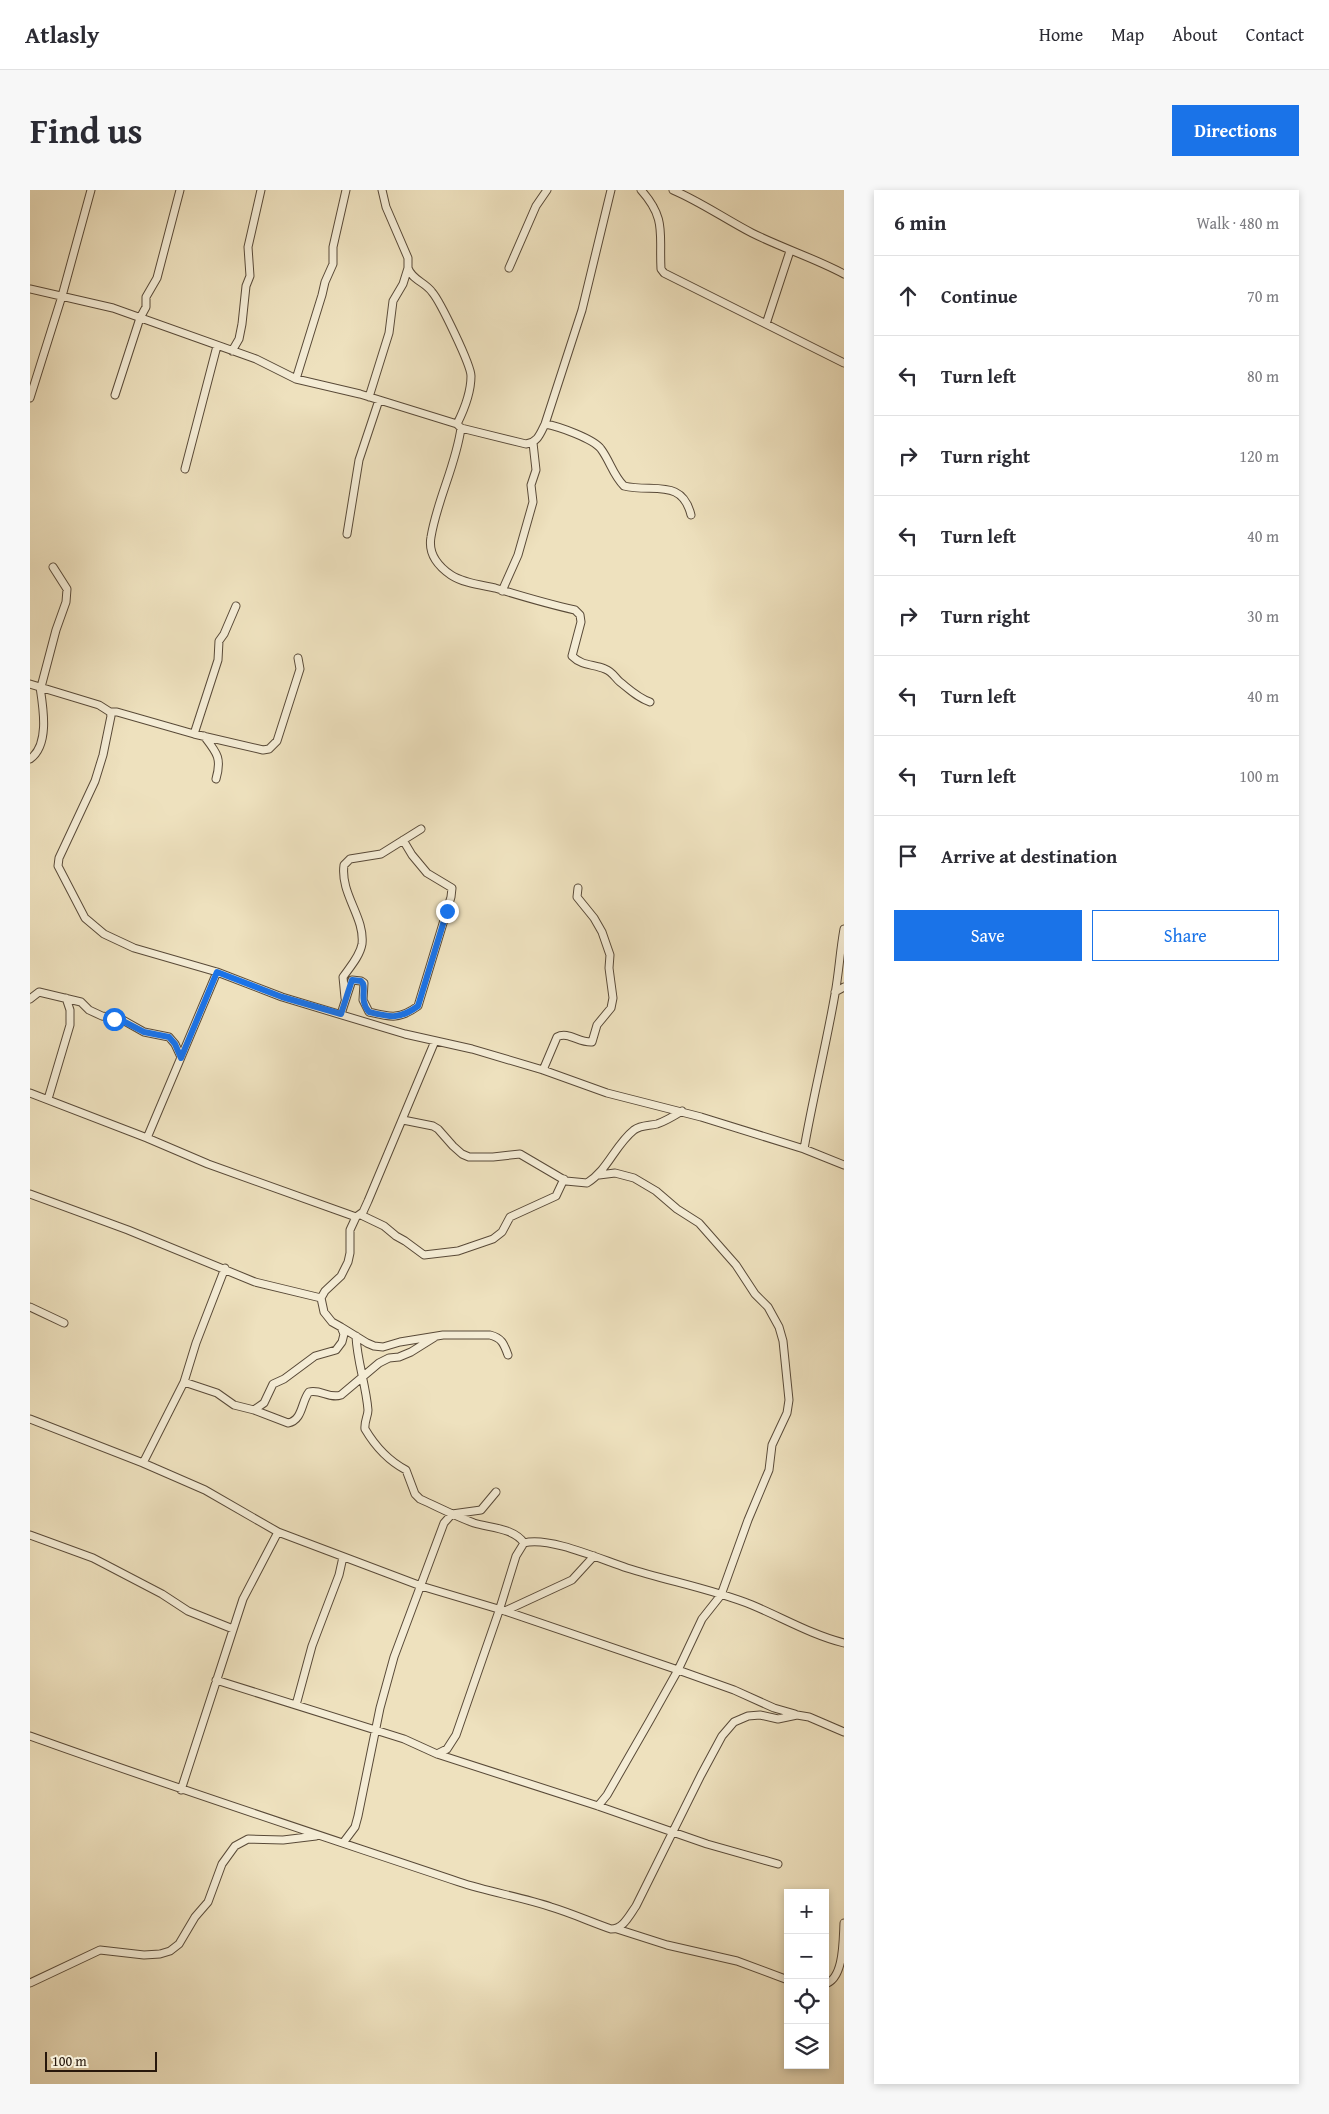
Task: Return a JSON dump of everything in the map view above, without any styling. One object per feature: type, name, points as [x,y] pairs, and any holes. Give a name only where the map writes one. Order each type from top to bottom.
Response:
[{"type":"street","points":[[30,398],[62,296],[91,190]]},
{"type":"street","points":[[115,395],[140,318],[146,307],[146,297],[157,278],[180,190]]},
{"type":"street","points":[[232,351],[239,339],[242,324],[246,286],[250,276],[248,246],[261,190]]},
{"type":"street","points":[[296,378],[325,282],[333,264],[333,247],[346,190]]},
{"type":"street","points":[[369,397],[389,333],[393,301],[403,284],[408,268],[408,258],[386,207],[382,190]]},
{"type":"street","points":[[509,268],[536,206],[547,190]]},
{"type":"street","points":[[30,289],[112,308],[256,360],[296,378],[369,397],[459,426],[526,444],[534,443],[545,424],[582,310],[611,190]]},
{"type":"street","points":[[641,190],[655,208],[659,222],[662,234],[661,269],[664,273],[844,363]]},
{"type":"street","points":[[673,190],[689,193],[750,232],[844,274]]},
{"type":"street","points":[[766,324],[790,251]]},
{"type":"street","points":[[408,268],[410,274],[434,293],[458,339],[471,376],[459,426],[459,445],[431,536],[430,548],[437,561],[451,574],[460,579],[575,610],[580,615],[581,622],[572,656],[578,662],[605,669],[614,674],[619,681],[636,695],[650,702]]},
{"type":"street","points":[[185,469],[217,346]]},
{"type":"street","points":[[347,534],[359,460],[379,400]]},
{"type":"street","points":[[545,424],[562,427],[600,447],[612,472],[624,486],[666,490],[680,494],[686,499],[691,515]]},
{"type":"street","points":[[502,591],[518,555],[533,502],[531,485],[536,470],[534,443]]},
{"type":"street","points":[[30,758],[41,746],[42,703],[40,687],[66,602],[67,589],[54,567]]},
{"type":"street","points":[[194,734],[218,660],[219,641],[236,606]]},
{"type":"street","points":[[30,684],[99,705],[110,712],[263,750],[269,749],[277,740],[300,669],[298,658]]},
{"type":"street","points":[[110,712],[103,755],[95,781],[59,858],[58,866],[85,918],[104,934],[134,948],[217,972],[282,997],[434,1041],[472,1049],[503,1060],[543,1070],[607,1092],[682,1111],[804,1150],[844,1165]]},
{"type":"street","points":[[204,736],[218,757],[220,766],[216,779]]},
{"type":"street","points":[[346,1001],[343,977],[357,958],[362,944],[362,930],[347,894],[344,865],[350,859],[381,854],[420,829]]},
{"type":"street","points":[[341,1014],[352,980],[364,983],[363,1000],[369,1012],[392,1018],[409,1013],[418,1006],[451,897],[452,888],[427,873],[402,840]]},
{"type":"street","points":[[543,1070],[557,1037],[561,1035],[592,1042],[597,1025],[611,1008],[613,998],[609,968],[610,955],[602,932],[577,897],[578,888]]},
{"type":"street","points":[[804,1150],[813,1093],[835,992],[838,958],[844,929]]},
{"type":"street","points":[[147,1138],[217,972]]},
{"type":"street","points":[[835,992],[844,987]]},
{"type":"street","points":[[30,999],[39,992],[81,1002],[89,1010],[102,1016],[121,1020],[144,1032],[169,1037],[175,1044],[181,1058]]},
{"type":"street","points":[[48,1100],[70,1025],[70,1010],[66,998]]},
{"type":"street","points":[[434,1041],[403,1120],[359,1216],[350,1230],[348,1262],[340,1276],[325,1291],[321,1298],[324,1312],[332,1322],[374,1346],[383,1347],[400,1342],[462,1334],[490,1335],[497,1336],[502,1341],[508,1355]]},
{"type":"street","points":[[30,1093],[147,1138],[208,1164],[384,1226],[424,1255],[458,1251],[481,1245],[498,1236],[510,1217],[556,1196],[564,1179]]},
{"type":"street","points":[[403,1120],[433,1126],[462,1154],[493,1157],[520,1154],[564,1179],[587,1183],[599,1175],[620,1145],[634,1130],[640,1126],[664,1121],[682,1111]]},
{"type":"street","points":[[598,1806],[607,1795],[678,1670],[702,1619],[721,1595],[748,1520],[769,1470],[772,1445],[788,1408],[788,1383],[783,1341],[779,1327],[768,1307],[747,1283],[743,1273],[693,1219],[677,1209],[656,1191],[634,1178],[615,1174],[599,1175]]},
{"type":"street","points":[[30,1194],[225,1268],[255,1282],[321,1298]]},
{"type":"street","points":[[143,1463],[184,1382],[196,1343],[225,1268]]},
{"type":"street","points":[[30,1307],[64,1322]]},
{"type":"street","points":[[254,1410],[264,1403],[273,1384],[315,1356],[336,1350],[342,1342],[344,1334],[341,1327]]},
{"type":"street","points":[[356,1336],[356,1350],[368,1410],[364,1429],[382,1452],[390,1457],[396,1465],[406,1470],[415,1494],[420,1499],[475,1523],[515,1535],[524,1543],[533,1542],[567,1547],[627,1568],[721,1595],[751,1605],[829,1639],[844,1643]]},
{"type":"street","points":[[184,1382],[217,1393],[234,1405],[254,1410],[288,1423],[293,1422],[297,1418],[309,1392],[316,1391],[334,1398],[341,1396],[362,1376],[384,1360],[411,1352],[434,1337]]},
{"type":"street","points":[[30,1419],[206,1490],[278,1532],[343,1557],[421,1586],[678,1670],[734,1690],[774,1708],[809,1717],[844,1732]]},
{"type":"street","points":[[343,1843],[355,1827],[380,1708],[394,1657],[444,1523],[452,1514],[481,1510],[496,1492]]},
{"type":"street","points":[[180,1790],[243,1599],[278,1532]]},
{"type":"street","points":[[30,1535],[94,1558],[162,1594],[188,1612],[233,1629]]},
{"type":"street","points":[[437,1754],[447,1749],[456,1735],[502,1611],[516,1556],[524,1543]]},
{"type":"street","points":[[502,1611],[572,1580],[594,1556]]},
{"type":"street","points":[[296,1705],[312,1646],[339,1575],[343,1557]]},
{"type":"street","points":[[216,1680],[404,1740],[437,1754],[598,1806],[673,1833],[778,1864]]},
{"type":"street","points":[[618,1929],[636,1906],[700,1774],[722,1736],[734,1722],[748,1716],[778,1719],[797,1715]]},
{"type":"street","points":[[30,1736],[180,1790],[274,1819],[318,1836],[468,1885],[551,1907],[611,1929],[618,1929],[667,1945],[737,1961],[785,1979]]},
{"type":"street","points":[[30,1983],[100,1950],[144,1955],[170,1951],[179,1944],[208,1902],[222,1864],[228,1853],[235,1846],[248,1839],[283,1840],[318,1836]]},
{"type":"street","points":[[829,1983],[834,1981],[838,1973],[844,1923]]},
{"type":"route","points":[[114,1019],[121,1020],[144,1032],[169,1037],[175,1044],[181,1058],[217,972],[282,997],[341,1014],[352,980],[361,981],[364,983],[363,1000],[369,1012],[392,1018],[409,1013],[418,1006],[447,911]]}]
